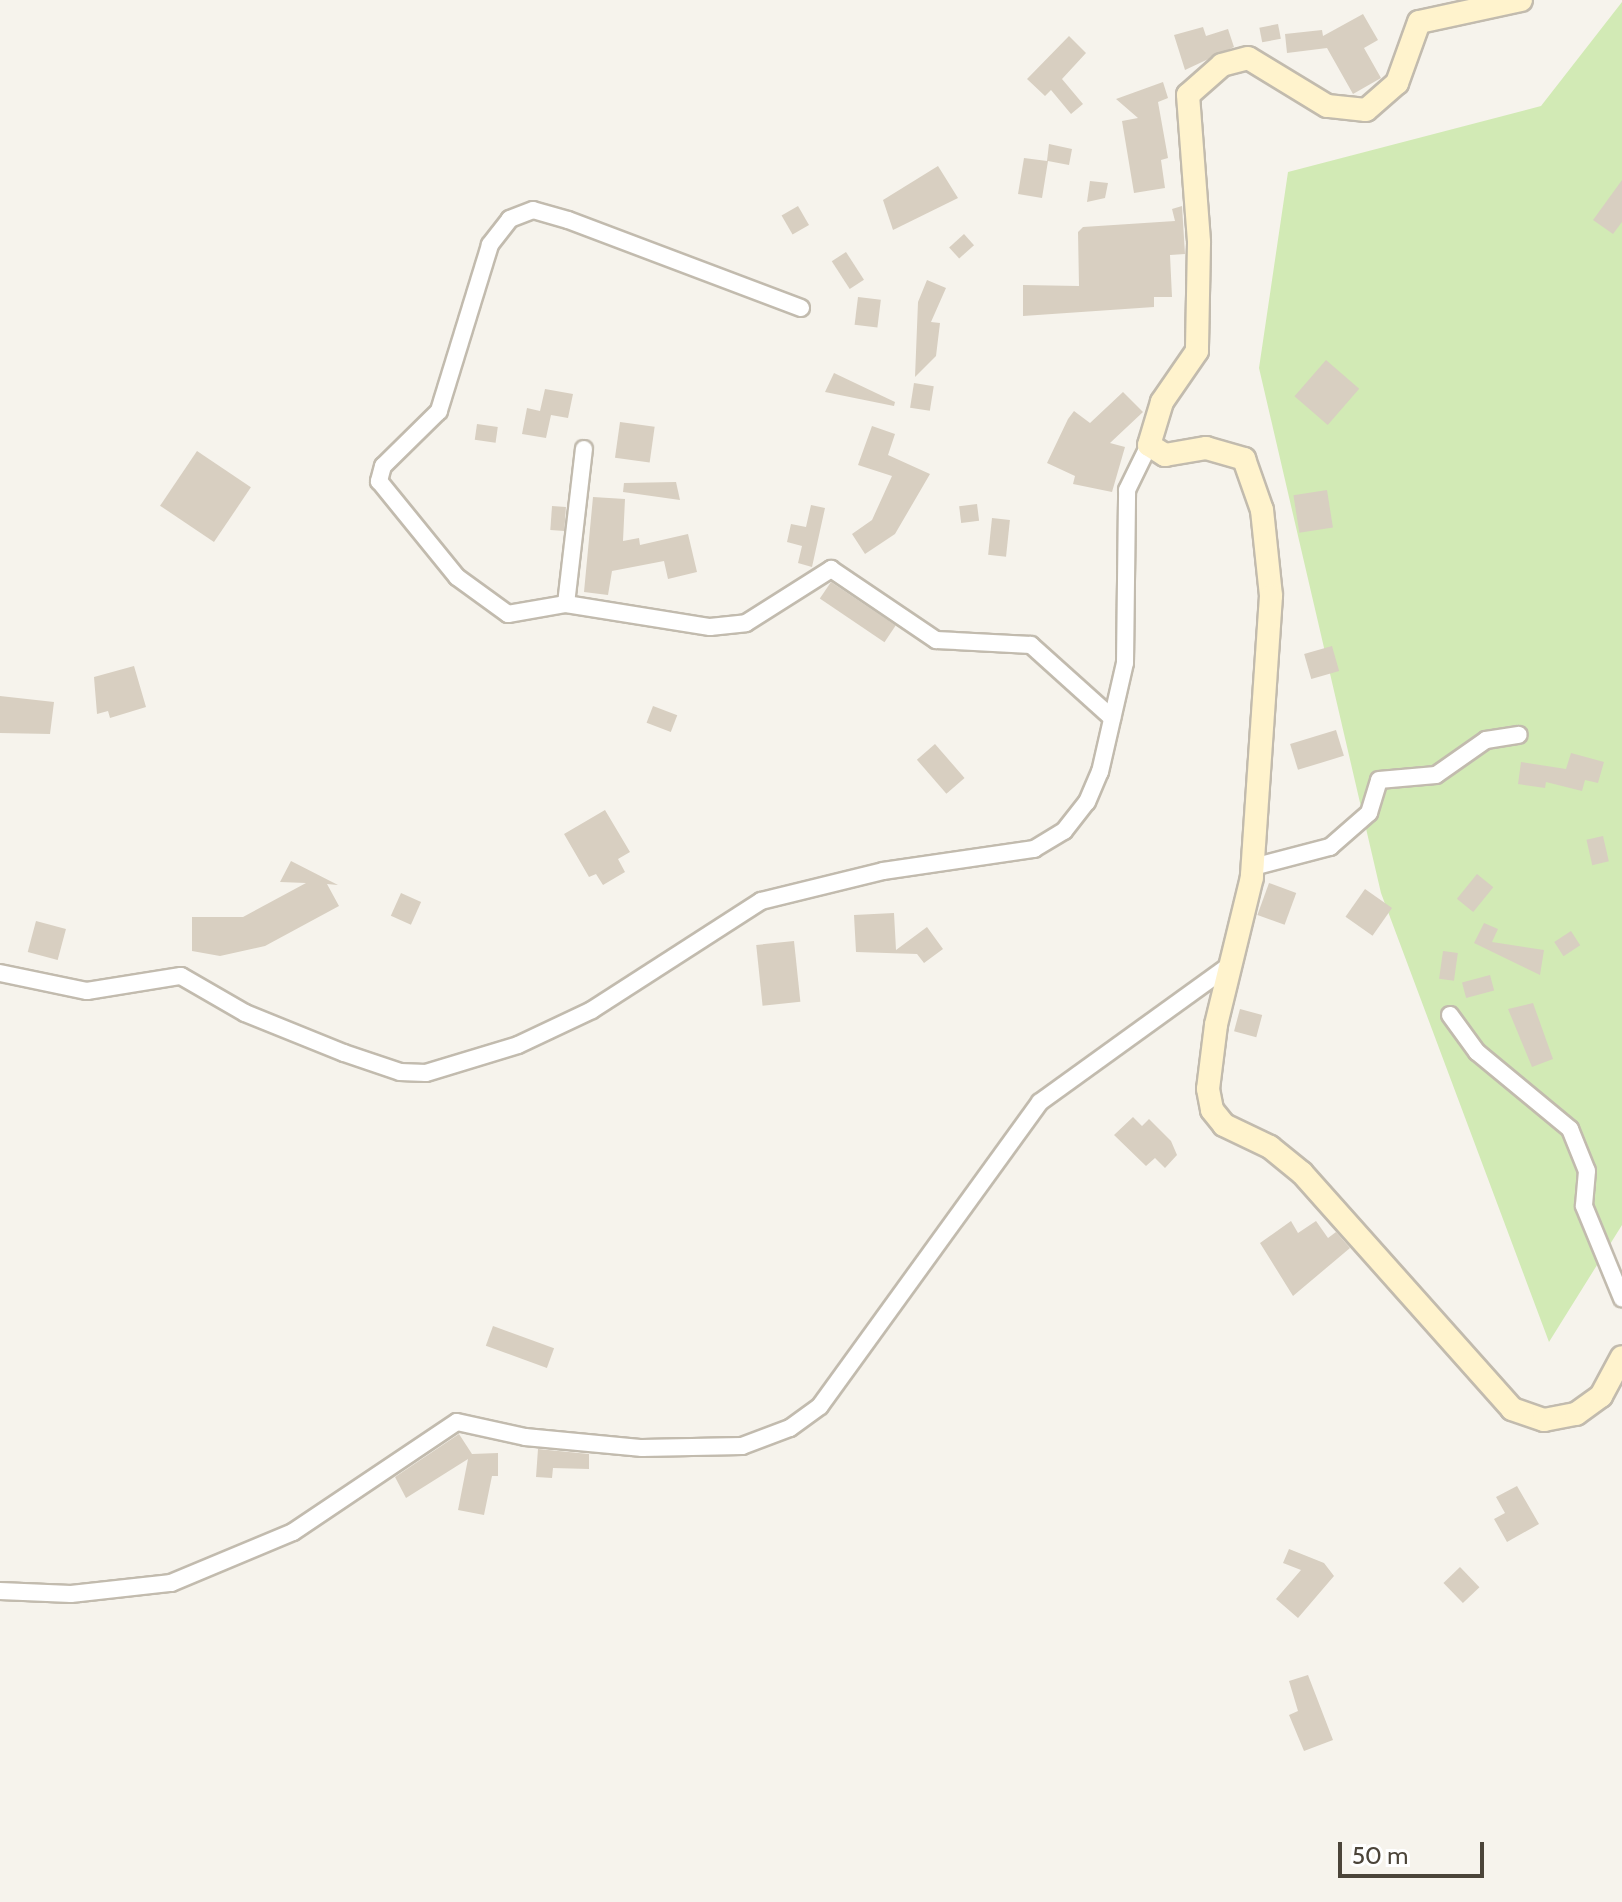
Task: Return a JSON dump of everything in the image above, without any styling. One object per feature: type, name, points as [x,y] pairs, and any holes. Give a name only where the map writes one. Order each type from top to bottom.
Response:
[{"type":"street","points":[[0,973],[87,991],[181,976],[245,1013],[344,1053],[400,1072],[426,1073],[518,1045],[592,1010],[761,901],[883,871],[1034,849],[1064,831],[1087,802],[1125,663],[1127,490],[1149,445],[1162,402],[1197,351],[1199,243],[1188,95],[1222,65],[1248,58],[1327,106],[1366,110],[1397,83],[1419,22],[1521,0]]},
{"type":"street","points":[[801,308],[568,220],[533,210],[510,219],[490,245],[439,411],[378,475],[393,502],[484,602],[508,614],[566,604],[710,627],[760,619],[817,573],[831,569],[936,640],[1031,645],[1112,718]]},
{"type":"street","points":[[1149,445],[1165,455],[1206,448],[1232,452],[1254,472],[1271,596],[1253,867],[1208,1089],[1212,1110],[1224,1125],[1270,1147],[1302,1173],[1512,1409],[1544,1420],[1576,1414],[1601,1396],[1622,1357]]},
{"type":"street","points":[[566,604],[584,449]]},
{"type":"street","points":[[1253,867],[1330,847],[1369,813],[1379,780],[1436,775],[1486,740],[1519,735]]},
{"type":"street","points":[[0,1591],[71,1594],[171,1583],[293,1532],[457,1422],[525,1437],[642,1448],[742,1446],[790,1428],[820,1406],[1040,1102],[1231,964]]},
{"type":"street","points":[[1450,1015],[1477,1052],[1570,1129],[1587,1171],[1584,1206],[1622,1298]]},
{"type":"green space","points":[[1622,2],[1622,1225],[1549,1342],[1381,893],[1259,368],[1288,172],[1541,106]]},
{"type":"building","points":[[1363,14],[1378,40],[1364,48],[1381,78],[1353,94],[1327,48],[1287,53],[1285,34],[1322,30],[1323,36]]},
{"type":"building","points":[[1278,24],[1281,39],[1262,42],[1259,28]]},
{"type":"building","points":[[1203,27],[1206,36],[1228,29],[1234,47],[1185,70],[1174,35]]},
{"type":"building","points":[[1069,36],[1086,53],[1062,79],[1083,104],[1071,114],[1051,90],[1045,96],[1027,79]]},
{"type":"building","points":[[1163,82],[1168,98],[1158,102],[1168,158],[1161,160],[1165,188],[1134,193],[1122,121],[1138,118],[1116,99]]},
{"type":"building","points":[[1049,144],[1072,149],[1069,165],[1048,161],[1042,198],[1018,194],[1024,158],[1047,161]]},
{"type":"building","points":[[938,166],[958,198],[893,230],[883,200]]},
{"type":"building","points":[[1622,180],[1622,222],[1613,234],[1593,220]]},
{"type":"building","points":[[1090,181],[1108,183],[1105,198],[1087,202]]},
{"type":"building","points":[[798,206],[809,225],[793,235],[782,216]]},
{"type":"building","points":[[1182,206],[1185,254],[1170,255],[1172,297],[1154,297],[1154,307],[1023,316],[1023,285],[1079,286],[1078,232],[1083,227],[1175,221],[1172,209]]},
{"type":"building","points":[[964,234],[974,245],[959,259],[949,247]]},
{"type":"building","points":[[846,252],[864,280],[850,289],[832,261]]},
{"type":"building","points":[[927,280],[946,288],[931,322],[940,323],[936,356],[915,377],[918,302]]},
{"type":"building","points":[[858,297],[881,300],[877,328],[855,325]]},
{"type":"building","points":[[1326,360],[1359,389],[1328,425],[1295,396]]},
{"type":"building","points":[[834,373],[895,402],[894,406],[825,392]]},
{"type":"building","points":[[914,383],[934,386],[930,411],[910,408]]},
{"type":"building","points":[[545,389],[573,394],[568,418],[551,415],[546,438],[522,434],[527,408],[540,411]]},
{"type":"building","points":[[1123,392],[1143,412],[1110,443],[1125,447],[1112,492],[1073,484],[1075,476],[1047,463],[1068,419],[1074,411],[1090,423]]},
{"type":"building","points":[[620,422],[655,427],[650,463],[615,458]]},
{"type":"building","points":[[477,424],[498,427],[496,443],[475,440]]},
{"type":"building","points":[[872,426],[895,434],[888,455],[930,474],[895,534],[865,554],[852,534],[872,520],[892,476],[858,465]]},
{"type":"building","points":[[197,451],[251,487],[214,542],[160,506]]},
{"type":"building","points":[[676,482],[680,500],[623,492],[624,483]]},
{"type":"building","points":[[1327,490],[1333,528],[1299,533],[1293,495]]},
{"type":"building","points":[[593,497],[625,499],[623,541],[639,538],[640,545],[688,534],[697,572],[668,579],[664,561],[612,571],[608,595],[584,592]]},
{"type":"building","points":[[977,504],[979,521],[961,523],[959,506]]},
{"type":"building","points":[[811,505],[825,508],[812,567],[798,563],[802,546],[787,542],[791,524],[806,527]]},
{"type":"building","points":[[552,506],[566,507],[564,531],[550,530]]},
{"type":"building","points":[[992,518],[1010,520],[1006,557],[988,555]]},
{"type":"building","points":[[831,582],[896,626],[884,642],[820,599]]},
{"type":"building","points":[[1332,646],[1339,671],[1311,679],[1304,654]]},
{"type":"building","points":[[134,666],[146,707],[110,718],[108,711],[97,714],[94,677]]},
{"type":"building","points":[[0,696],[54,702],[50,734],[0,733]]},
{"type":"building","points":[[653,706],[677,715],[671,732],[647,723]]},
{"type":"building","points":[[1336,730],[1344,756],[1298,770],[1290,744]]},
{"type":"building","points":[[935,744],[965,778],[946,794],[917,760]]},
{"type":"building","points":[[1571,753],[1604,762],[1598,783],[1585,780],[1582,791],[1546,782],[1545,788],[1518,784],[1521,762],[1566,769]]},
{"type":"building","points":[[605,810],[630,852],[618,859],[625,872],[603,885],[596,874],[589,877],[564,834]]},
{"type":"building","points":[[1603,836],[1609,861],[1592,865],[1586,840]]},
{"type":"building","points":[[291,861],[338,885],[327,884],[339,906],[265,946],[220,956],[192,951],[192,917],[243,917],[306,883],[280,882]]},
{"type":"building","points":[[1477,874],[1493,887],[1473,912],[1457,899]]},
{"type":"building","points":[[1269,883],[1296,893],[1285,925],[1257,915]]},
{"type":"building","points":[[1365,889],[1392,908],[1373,936],[1345,917]]},
{"type":"building","points":[[401,893],[421,902],[411,925],[391,916]]},
{"type":"building","points":[[894,913],[896,950],[927,927],[943,949],[924,963],[917,954],[856,952],[854,915]]},
{"type":"building","points":[[36,921],[66,929],[58,960],[28,952]]},
{"type":"building","points":[[1484,923],[1498,929],[1492,942],[1544,950],[1540,975],[1474,943]]},
{"type":"building","points":[[1571,931],[1580,945],[1563,956],[1554,942]]},
{"type":"building","points":[[794,941],[800,1002],[763,1006],[756,945]]},
{"type":"building","points":[[1443,951],[1458,953],[1454,981],[1439,979]]},
{"type":"building","points":[[1490,975],[1494,990],[1466,998],[1462,983]]},
{"type":"building","points":[[1533,1003],[1553,1059],[1532,1067],[1508,1009]]},
{"type":"building","points":[[1240,1009],[1262,1015],[1256,1037],[1234,1031]]},
{"type":"building","points":[[1133,1117],[1142,1126],[1149,1119],[1171,1141],[1177,1155],[1165,1168],[1155,1158],[1146,1166],[1114,1135]]},
{"type":"building","points":[[1291,1221],[1298,1233],[1316,1221],[1328,1238],[1336,1232],[1350,1248],[1293,1296],[1260,1243]]},
{"type":"building","points":[[493,1326],[554,1348],[547,1368],[486,1346]]},
{"type":"building","points":[[459,1434],[472,1454],[498,1453],[498,1476],[492,1476],[484,1515],[458,1510],[468,1459],[406,1498],[395,1477]]},
{"type":"building","points":[[538,1449],[589,1454],[589,1469],[553,1468],[552,1478],[536,1477]]},
{"type":"building","points":[[1517,1486],[1539,1524],[1507,1542],[1494,1519],[1505,1513],[1496,1497]]},
{"type":"building","points":[[1289,1549],[1324,1563],[1334,1576],[1298,1618],[1276,1599],[1301,1570],[1283,1563]]},
{"type":"building","points":[[1460,1567],[1479,1587],[1463,1603],[1443,1583]]},
{"type":"building","points":[[1308,1675],[1333,1740],[1304,1751],[1289,1715],[1298,1711],[1289,1681]]}]
